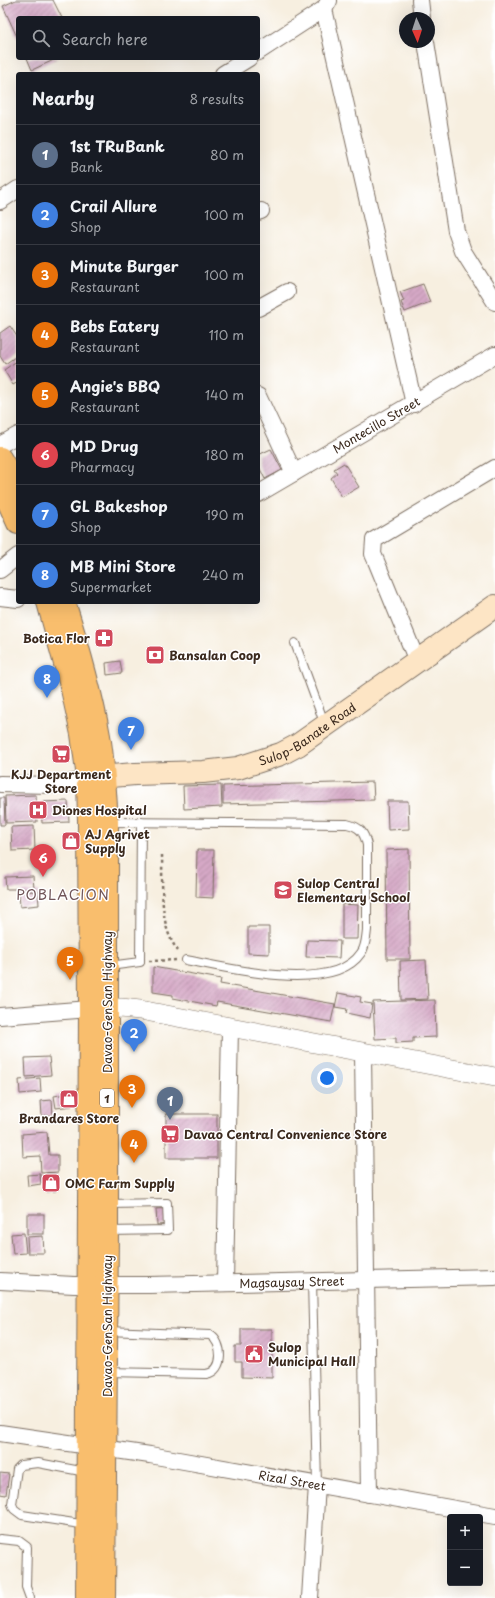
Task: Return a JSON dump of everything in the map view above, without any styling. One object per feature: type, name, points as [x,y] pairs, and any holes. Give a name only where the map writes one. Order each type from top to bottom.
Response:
[{"type":"highway","points":[[0,458],[16,485]]},
{"type":"highway","points":[[0,488],[16,519]]},
{"type":"highway","name":"Davao-GenSan Highway","points":[[49,604],[72,689],[82,734],[96,778]]},
{"type":"highway","name":"Davao-GenSan Highway","points":[[65,604],[89,689],[99,736],[96,778],[98,822],[99,967],[97,1447],[104,1598]]},
{"type":"highway","name":"Davao-GenSan Highway","points":[[87,1598],[88,1472],[97,1447],[106,1372],[106,1331],[98,1285],[107,1231],[99,1009]]},
{"type":"main road","name":"Sulop-Banate Road","points":[[96,778],[141,774],[203,772],[238,768],[281,754],[298,745],[326,726],[495,606]]},
{"type":"street","points":[[420,0],[421,12]]},
{"type":"street","points":[[260,51],[327,4],[414,404]]},
{"type":"street","points":[[427,48],[456,231],[463,251],[495,302]]},
{"type":"street","points":[[230,72],[246,60]]},
{"type":"street","points":[[0,201],[16,190]]},
{"type":"street","points":[[260,307],[287,292]]},
{"type":"street","name":"Montecillo Street","points":[[260,493],[414,404],[495,354]]},
{"type":"street","points":[[260,400],[294,473]]},
{"type":"street","points":[[0,444],[16,436]]},
{"type":"street","points":[[417,661],[373,554],[374,540],[495,468]]},
{"type":"street","points":[[0,570],[16,558]]},
{"type":"street","points":[[0,597],[16,599]]},
{"type":"street","points":[[0,784],[64,783],[80,782],[96,778]]},
{"type":"street","points":[[0,1016],[99,1009],[140,1010],[495,1077]]},
{"type":"street","points":[[225,1283],[230,1028]]},
{"type":"street","points":[[363,1053],[369,1494]]},
{"type":"street","name":"Magsaysay Street","points":[[0,1281],[98,1285],[495,1277]]},
{"type":"street","name":"Rizal Street","points":[[0,1433],[97,1447],[495,1516]]},
{"type":"street","points":[[310,1598],[317,1484]]},
{"type":"lane","points":[[295,643],[326,726]]},
{"type":"lane","points":[[98,822],[347,824],[355,826],[361,830],[365,836],[367,845],[366,941],[362,953],[353,961],[340,968],[324,973],[290,976],[269,975],[186,960]]},
{"type":"lane","points":[[99,967],[140,962],[141,822]]},
{"type":"lane","points":[[107,1204],[167,1204],[168,1230],[107,1231]]},
{"type":"lane","points":[[312,1281],[317,1484]]},
{"type":"lane","points":[[106,1331],[210,1335],[216,1340],[220,1354],[219,1366],[216,1370],[206,1374],[106,1372]]},
{"type":"lane","points":[[87,1525],[22,1514],[14,1509],[12,1504],[16,1471],[21,1465],[38,1463],[88,1472]]},
{"type":"lane","points":[[0,1539],[19,1541],[27,1547],[26,1587],[30,1598]]},
{"type":"path","points":[[162,855],[166,923],[174,946],[186,960]]},
{"type":"path","points":[[140,962],[171,959],[186,960]]},
{"type":"building","points":[[16,0],[53,0],[61,16],[16,16],[16,35],[3,6]]},
{"type":"building","points":[[28,60],[54,60],[32,70]]},
{"type":"building","points":[[423,284],[430,302],[405,312],[401,302],[404,301],[400,292]]},
{"type":"building","points":[[10,326],[16,335],[16,356],[5,364],[0,356],[0,333]]},
{"type":"building","points":[[16,361],[16,383],[13,385],[4,370]]},
{"type":"building","points":[[271,449],[282,470],[265,479],[260,469],[260,454]]},
{"type":"building","points":[[344,463],[359,487],[342,497],[331,478],[337,473],[334,469]]},
{"type":"building","points":[[120,661],[122,673],[107,675],[106,663]]},
{"type":"building","points":[[373,782],[374,800],[223,804],[223,786]]},
{"type":"building","points":[[221,785],[222,807],[184,809],[183,786]]},
{"type":"building","points":[[36,795],[37,822],[6,823],[5,796]]},
{"type":"building","points":[[0,798],[4,798],[5,825],[0,825]]},
{"type":"building","points":[[68,801],[69,822],[42,823],[41,802]]},
{"type":"building","points":[[387,801],[408,801],[409,829],[388,830]]},
{"type":"building","points":[[34,826],[35,850],[12,851],[11,827]]},
{"type":"building","points":[[409,849],[410,959],[387,959],[386,850]]},
{"type":"building","points":[[197,850],[214,850],[213,898],[196,897]]},
{"type":"building","points":[[33,876],[34,889],[6,889],[5,877]]},
{"type":"building","points":[[38,891],[39,905],[20,907],[19,892]]},
{"type":"building","points":[[342,904],[358,905],[357,939],[342,939]]},
{"type":"building","points":[[248,927],[269,927],[269,954],[248,953]]},
{"type":"building","points":[[307,940],[340,941],[339,958],[306,957]]},
{"type":"building","points":[[426,960],[428,999],[401,1000],[400,961]]},
{"type":"building","points":[[153,967],[221,979],[220,984],[335,1004],[331,1022],[217,1002],[216,1006],[173,998],[173,995],[153,992]]},
{"type":"building","points":[[338,993],[361,997],[360,1002],[372,1004],[370,1018],[346,1013],[347,1009],[335,1007]]},
{"type":"building","points":[[435,1000],[436,1037],[413,1038],[413,1042],[396,1043],[396,1038],[375,1039],[373,1002]]},
{"type":"building","points":[[49,1057],[51,1075],[26,1077],[25,1058]]},
{"type":"building","points":[[40,1078],[41,1092],[20,1094],[19,1080]]},
{"type":"building","points":[[71,1093],[72,1106],[56,1108],[54,1096]]},
{"type":"building","points":[[52,1100],[53,1115],[42,1116],[41,1101]]},
{"type":"building","points":[[166,1114],[217,1114],[217,1158],[166,1158]]},
{"type":"building","points":[[47,1132],[49,1155],[58,1155],[58,1172],[41,1173],[40,1156],[23,1157],[22,1134]]},
{"type":"building","points":[[40,1174],[41,1184],[28,1186],[27,1175]]},
{"type":"building","points":[[46,1174],[55,1174],[56,1191],[47,1192]]},
{"type":"building","points":[[171,1208],[171,1224],[157,1225],[156,1209]]},
{"type":"building","points":[[27,1214],[44,1214],[44,1234],[27,1234]]},
{"type":"building","points":[[24,1233],[26,1253],[13,1254],[11,1234]]},
{"type":"building","points":[[43,1236],[44,1253],[28,1253],[27,1237]]},
{"type":"building","name":"Sulop Municipal Hall","points":[[241,1329],[272,1329],[272,1378],[242,1377],[242,1362],[235,1362],[235,1346],[241,1346]]},
{"type":"building","points":[[0,1473],[9,1474],[6,1495],[0,1494]]},
{"type":"place","name":"Botica Flor","points":[[104,638]]},
{"type":"place","name":"Bansalan Coop","points":[[155,655]]},
{"type":"place","name":"MB Mini Store","points":[[47,698]]},
{"type":"place","name":"GL Bakeshop","points":[[131,750]]},
{"type":"place","name":"KJJ Department Store","points":[[61,754]]},
{"type":"place","name":"Diones Hospital","points":[[38,810]]},
{"type":"place","name":"AJ Agrivet Supply","points":[[71,841]]},
{"type":"place","name":"MD Drug","points":[[43,877]]},
{"type":"place","name":"Sulop Central Elementary School","points":[[283,890]]},
{"type":"place","name":"Angie's BBQ","points":[[70,980]]},
{"type":"place","name":"Crail Allure","points":[[134,1052]]},
{"type":"place","name":"Brandares Store","points":[[69,1099]]},
{"type":"place","name":"Minute Burger","points":[[132,1108]]},
{"type":"place","name":"1st TRuBank","points":[[170,1120]]},
{"type":"place","name":"Davao Central Convenience Store","points":[[170,1134]]},
{"type":"place","name":"Bebs Eatery","points":[[134,1163]]},
{"type":"place","name":"OMC Farm Supply","points":[[51,1183]]},
{"type":"place","name":"Sulop Municipal Hall","points":[[254,1354]]},
{"type":"district","name":"POBLACION","points":[[63,894]]}]
